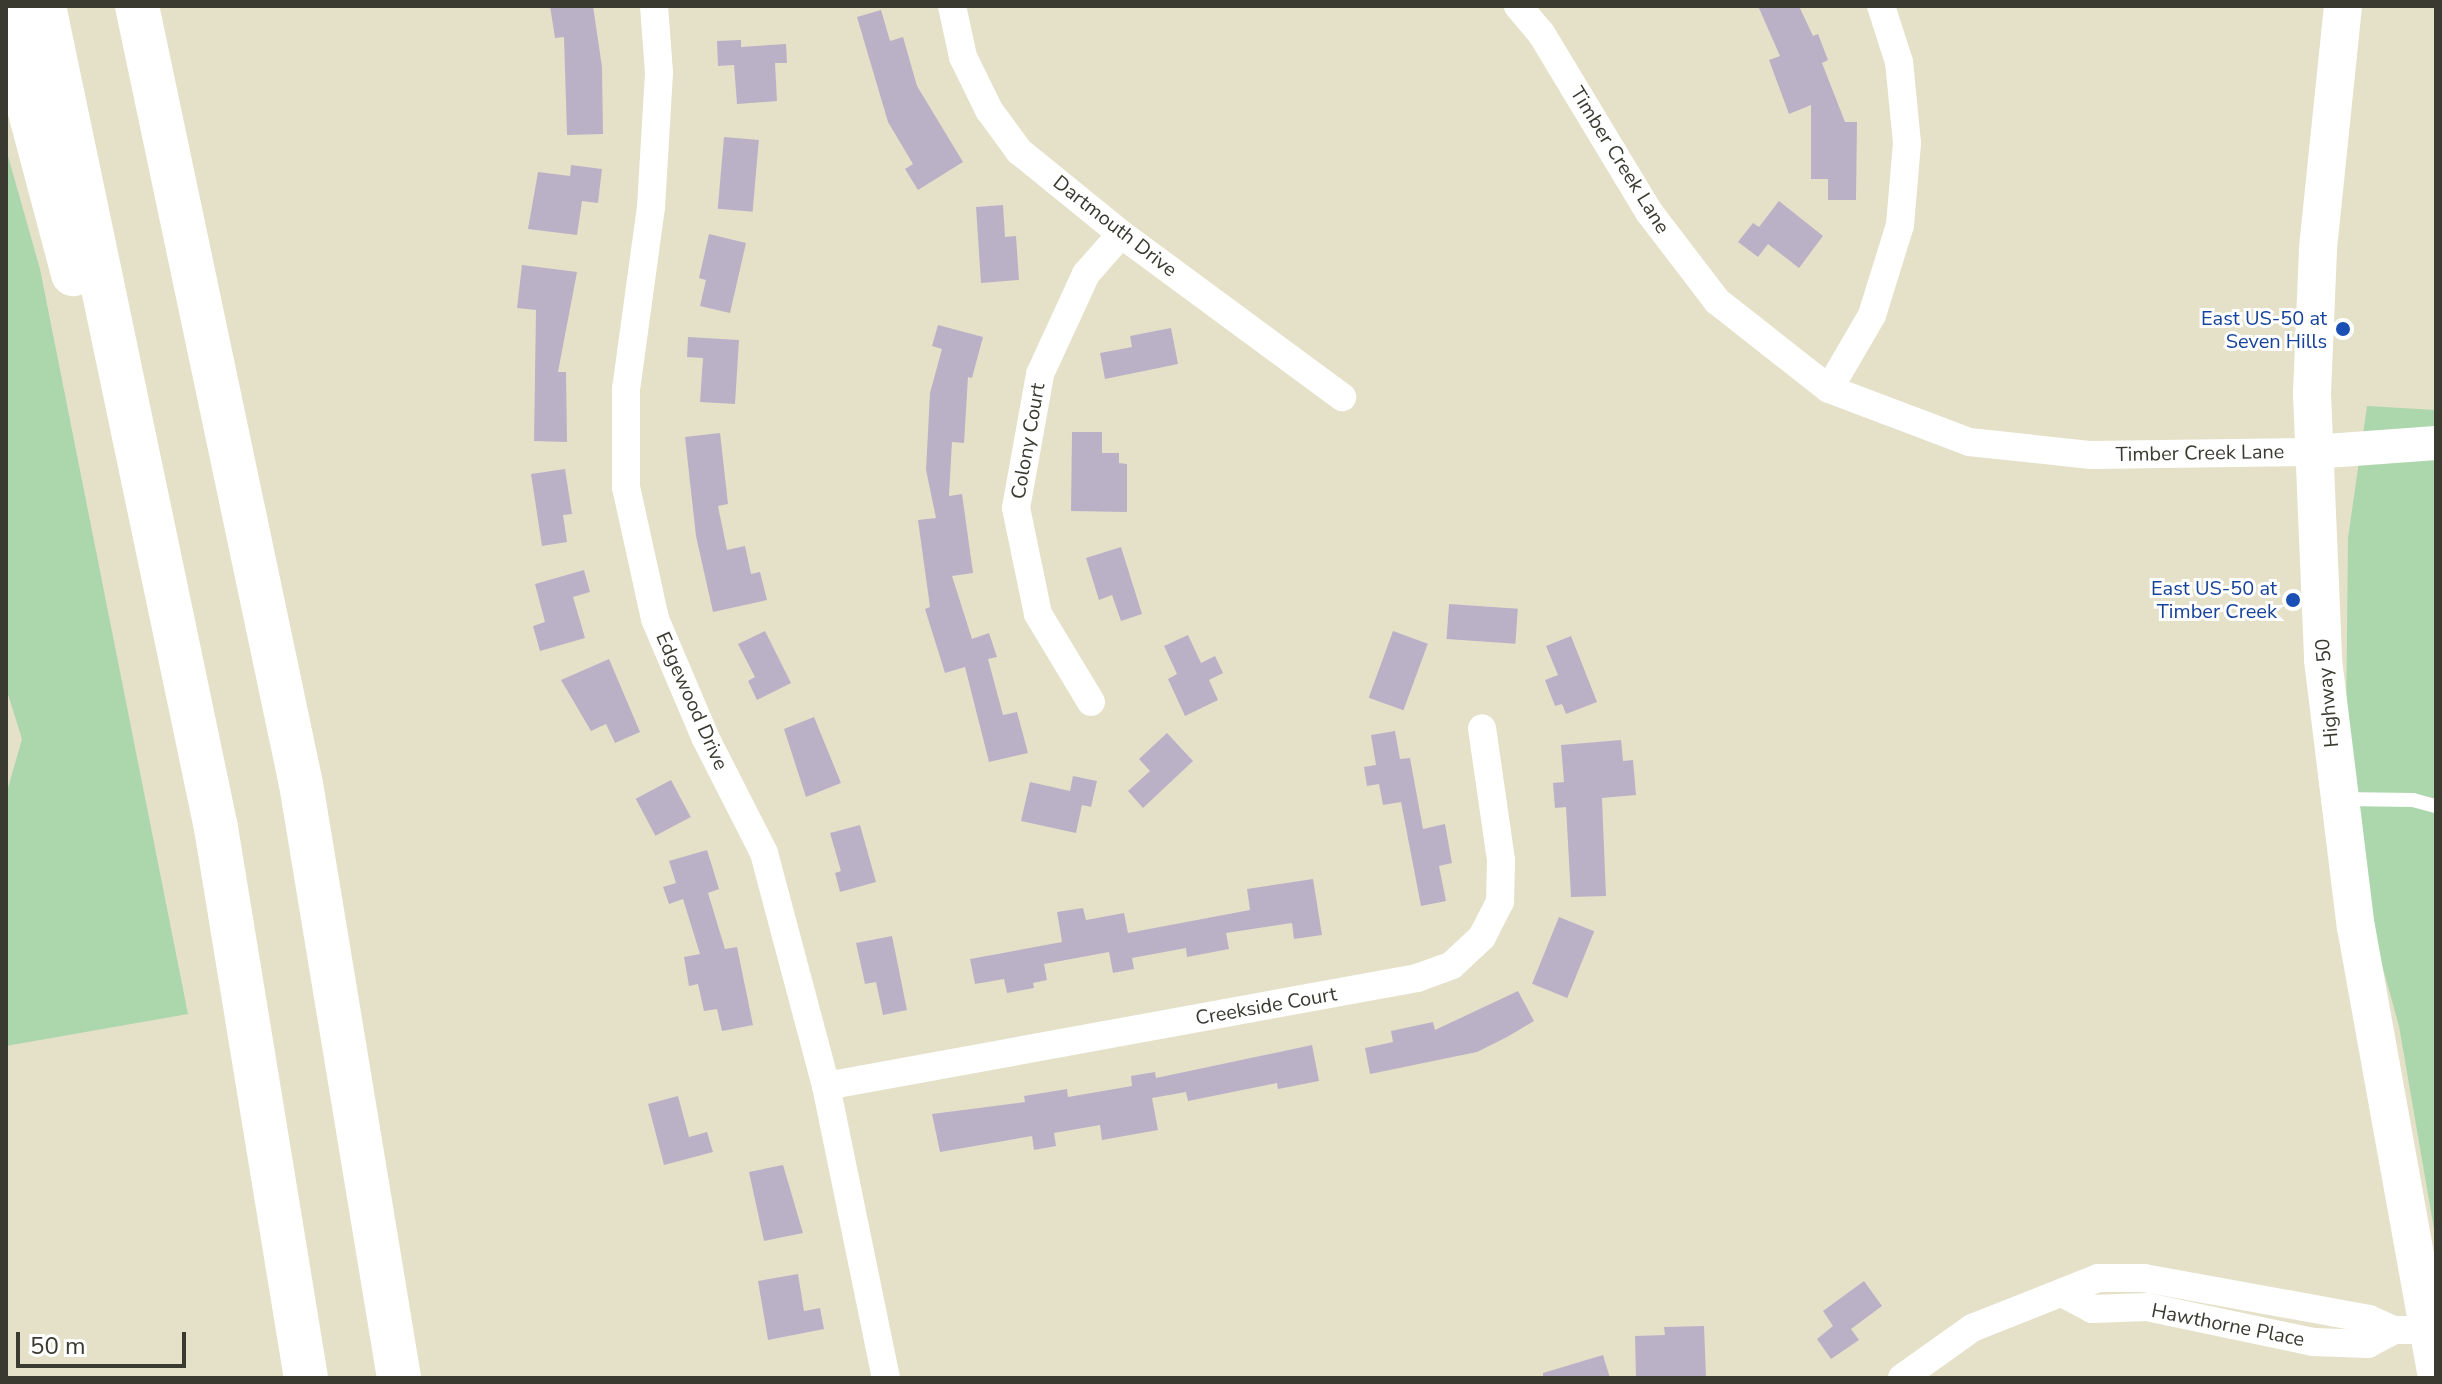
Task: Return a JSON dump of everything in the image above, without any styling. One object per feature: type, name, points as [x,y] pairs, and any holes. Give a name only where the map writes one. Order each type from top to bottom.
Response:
[{"type":"highway","points":[[44,6],[159,548],[248,1007],[306,1378]]},
{"type":"highway","points":[[137,6],[301,784],[399,1378]]},
{"type":"highway","points":[[6,22],[77,288],[198,853],[248,1007]]},
{"type":"main road","name":"Highway 50","points":[[2343,6],[2318,250],[2313,452],[2323,660],[2338,799],[2411,1330],[2436,1373]]},
{"type":"street","name":"Edgewood Drive","points":[[654,6],[659,73],[651,207],[626,389],[626,487],[655,619],[705,737],[764,853],[826,1086],[848,1213],[886,1378]]},
{"type":"street","name":"Dartmouth Drive","points":[[952,6],[963,57],[989,110],[1019,151],[1121,234],[1342,397]]},
{"type":"street","name":"Timber Creek Lane","points":[[1518,6],[1541,33],[1649,212],[1717,301],[1829,389],[1969,442],[2091,455],[2313,452]]},
{"type":"street","points":[[1829,389],[1872,315],[1900,225],[1907,143],[1899,62],[1881,6]]},
{"type":"street","name":"Colony Court","points":[[1091,702],[1038,614],[1016,508],[1040,374],[1086,274],[1121,234]]},
{"type":"street","points":[[2313,452],[2436,443]]},
{"type":"street","name":"Creekside Court","points":[[826,1086],[1417,978],[1452,965],[1482,937],[1500,902],[1501,860],[1482,728]]},
{"type":"street","name":"Hawthorne Place","points":[[1902,1378],[1972,1328],[2098,1278],[2144,1278],[2369,1319],[2411,1330]]},
{"type":"lane","points":[[2338,799],[2413,800],[2436,806]]},
{"type":"green space","points":[[6,149],[40,269],[188,1014],[6,1046],[6,795],[22,739],[6,688]]},
{"type":"green space","points":[[2367,406],[2436,410],[2436,1241],[2399,1026],[2362,893],[2346,728],[2348,538]]},
{"type":"building","points":[[550,6],[593,6],[602,67],[603,134],[567,135],[564,37],[555,38]]},
{"type":"building","points":[[1758,6],[1799,6],[1813,36],[1818,34],[1828,60],[1822,63],[1845,122],[1857,122],[1856,200],[1828,200],[1828,179],[1811,179],[1811,105],[1789,114],[1769,60],[1780,56]]},
{"type":"building","points":[[881,10],[890,41],[903,37],[917,86],[963,162],[918,190],[905,169],[913,164],[888,122],[857,17]]},
{"type":"building","points":[[741,40],[741,47],[786,44],[787,63],[775,63],[777,101],[737,104],[734,65],[718,66],[717,41]]},
{"type":"building","points":[[724,137],[759,140],[753,212],[718,209]]},
{"type":"building","points":[[571,165],[602,169],[598,203],[582,201],[577,235],[528,229],[538,172],[570,176]]},
{"type":"building","points":[[1779,201],[1823,236],[1799,268],[1768,244],[1758,257],[1738,242],[1753,223],[1759,227]]},
{"type":"building","points":[[1003,205],[1005,237],[1016,236],[1019,280],[981,283],[976,207]]},
{"type":"building","points":[[709,234],[746,243],[730,313],[700,306],[706,280],[699,278]]},
{"type":"building","points":[[522,265],[577,272],[558,372],[566,372],[567,442],[534,441],[536,310],[517,308]]},
{"type":"building","points":[[938,325],[983,337],[972,378],[968,377],[964,443],[952,442],[949,496],[962,494],[973,573],[952,576],[972,639],[989,633],[997,657],[988,659],[1003,715],[1017,712],[1028,753],[989,762],[965,667],[945,673],[925,609],[930,607],[918,520],[936,518],[926,470],[930,393],[942,349],[932,346]]},
{"type":"building","points":[[1171,328],[1178,364],[1105,379],[1100,353],[1132,347],[1130,336]]},
{"type":"building","points":[[688,337],[739,340],[735,404],[700,402],[703,358],[687,357]]},
{"type":"building","points":[[1072,432],[1102,432],[1102,453],[1119,453],[1119,463],[1127,464],[1127,512],[1071,511]]},
{"type":"building","points":[[720,433],[728,504],[718,506],[727,550],[745,546],[751,574],[760,572],[767,600],[713,612],[696,536],[685,437]]},
{"type":"building","points":[[565,469],[572,514],[563,515],[567,542],[542,546],[531,474]]},
{"type":"building","points":[[1121,547],[1142,614],[1121,621],[1112,595],[1099,600],[1086,558]]},
{"type":"building","points":[[584,570],[590,592],[573,597],[585,638],[540,651],[533,626],[545,622],[535,584]]},
{"type":"building","points":[[1449,604],[1518,609],[1515,644],[1447,639]]},
{"type":"building","points":[[765,631],[791,683],[757,700],[748,681],[755,677],[738,644]]},
{"type":"building","points":[[1393,631],[1428,644],[1403,710],[1369,698]]},
{"type":"building","points":[[1188,635],[1201,663],[1215,656],[1223,673],[1209,680],[1218,700],[1185,716],[1168,679],[1177,674],[1164,646]]},
{"type":"building","points":[[1571,636],[1597,702],[1566,714],[1562,704],[1555,706],[1545,680],[1558,675],[1546,646]]},
{"type":"building","points":[[609,659],[640,732],[615,743],[606,724],[591,731],[561,680]]},
{"type":"building","points":[[814,717],[841,783],[806,797],[784,729]]},
{"type":"building","points":[[1395,731],[1400,759],[1410,758],[1423,829],[1445,824],[1452,863],[1439,866],[1446,901],[1421,906],[1401,802],[1383,805],[1379,784],[1367,786],[1364,767],[1376,765],[1371,735]]},
{"type":"building","points":[[1167,733],[1193,761],[1143,808],[1128,791],[1150,771],[1139,759]]},
{"type":"building","points":[[1621,740],[1623,761],[1633,760],[1636,795],[1602,798],[1606,896],[1571,897],[1566,807],[1555,808],[1553,783],[1564,782],[1561,745]]},
{"type":"building","points":[[1073,776],[1097,781],[1091,807],[1082,805],[1076,833],[1021,821],[1030,782],[1070,791]]},
{"type":"building","points":[[671,780],[691,817],[655,836],[636,799]]},
{"type":"building","points":[[860,825],[876,882],[840,892],[835,873],[841,871],[830,833]]},
{"type":"building","points":[[707,850],[719,889],[708,893],[725,949],[737,947],[753,1025],[722,1031],[717,1009],[704,1011],[698,984],[689,986],[684,957],[700,954],[683,899],[669,904],[663,887],[676,883],[669,861]]},
{"type":"building","points":[[1313,879],[1322,935],[1294,939],[1292,923],[1226,933],[1229,949],[1187,957],[1186,948],[1132,958],[1134,969],[1113,973],[1109,952],[1044,964],[1047,980],[1033,983],[1034,988],[1007,993],[1004,979],[975,984],[970,959],[1062,942],[1057,912],[1083,908],[1086,920],[1124,913],[1128,933],[1250,910],[1247,889]]},
{"type":"building","points":[[1559,917],[1594,931],[1567,998],[1532,984]]},
{"type":"building","points":[[892,936],[907,1010],[883,1015],[876,982],[865,984],[856,943]]},
{"type":"building","points":[[1518,991],[1534,1021],[1507,1037],[1477,1052],[1370,1074],[1365,1048],[1393,1042],[1391,1031],[1433,1022],[1435,1030]]},
{"type":"building","points":[[1312,1045],[1319,1081],[1278,1089],[1277,1083],[1188,1101],[1186,1092],[1152,1098],[1158,1130],[1102,1140],[1100,1125],[1054,1133],[1056,1146],[1034,1150],[1032,1136],[940,1152],[932,1114],[1025,1102],[1024,1096],[1067,1089],[1068,1097],[1132,1086],[1131,1076],[1155,1072],[1156,1078]]},
{"type":"building","points":[[678,1096],[689,1137],[707,1132],[713,1152],[664,1165],[648,1104]]},
{"type":"building","points":[[783,1165],[803,1233],[764,1241],[749,1172]]},
{"type":"building","points":[[798,1274],[804,1311],[820,1308],[824,1329],[768,1340],[758,1281]]},
{"type":"building","points":[[1864,1281],[1882,1306],[1851,1329],[1859,1340],[1831,1359],[1817,1339],[1833,1326],[1823,1311]]},
{"type":"building","points":[[1704,1326],[1706,1376],[1636,1378],[1635,1336],[1665,1335],[1664,1327]]},
{"type":"building","points":[[1603,1355],[1610,1378],[1543,1378],[1543,1373]]},
{"type":"place","name":"East US-50 at Seven Hills","points":[[2343,329]]},
{"type":"place","name":"East US-50 at Timber Creek","points":[[2293,600]]}]
